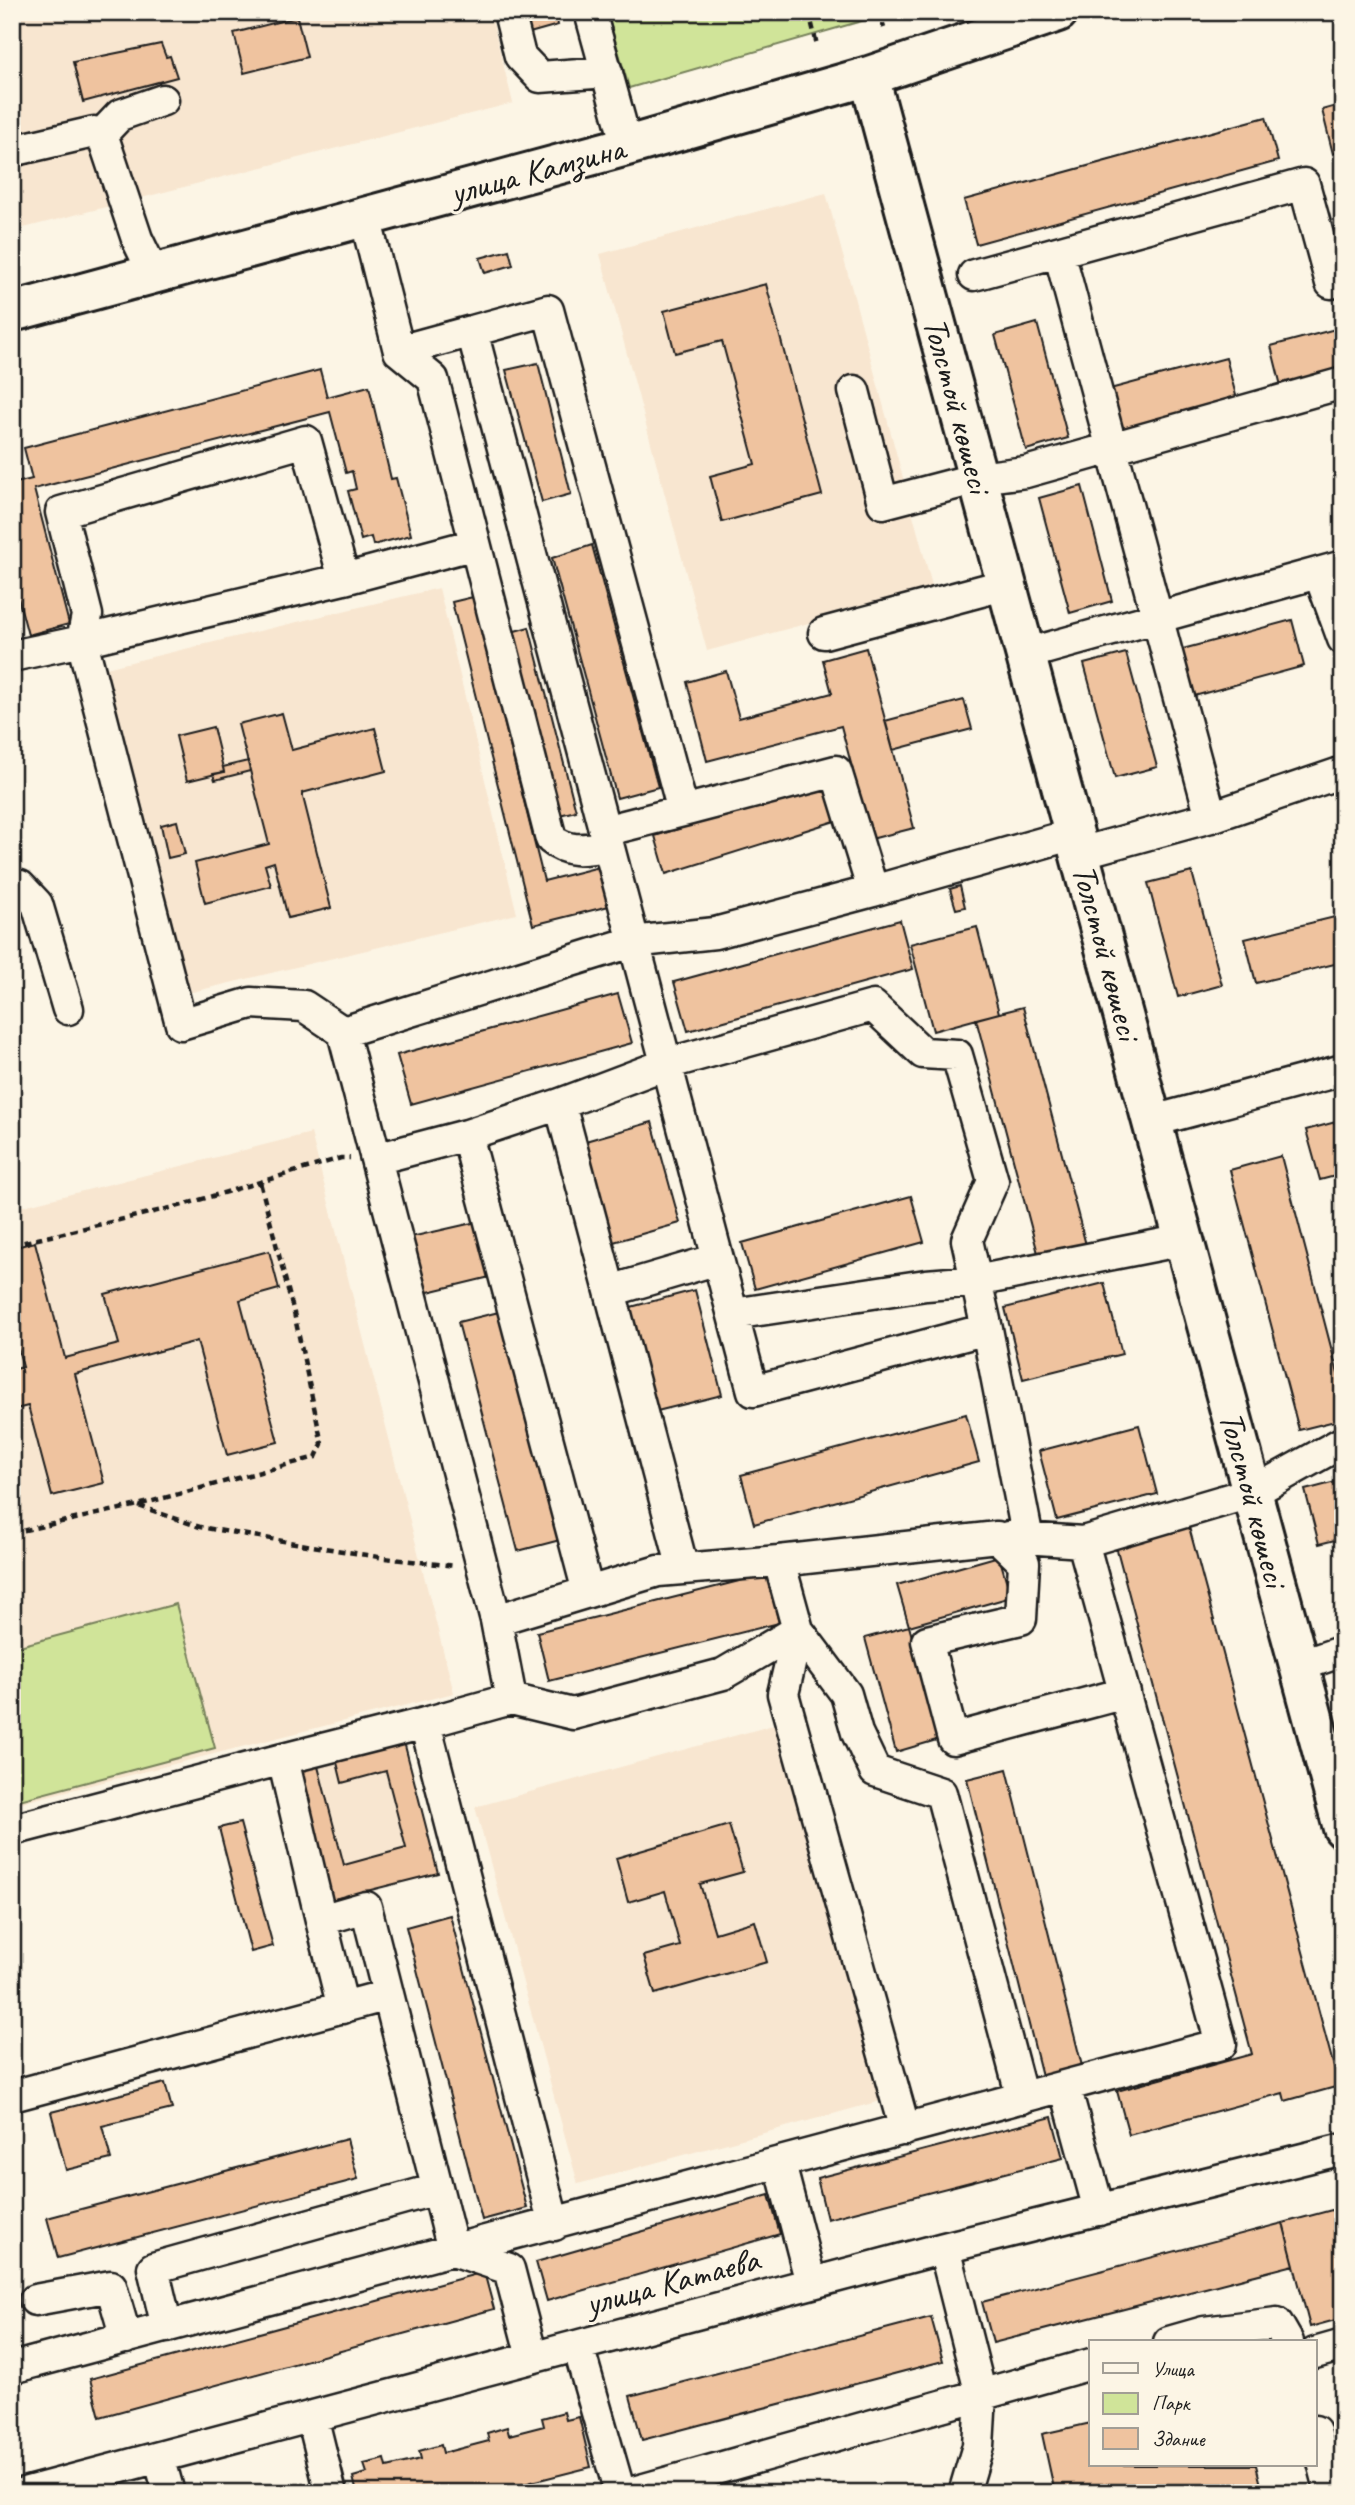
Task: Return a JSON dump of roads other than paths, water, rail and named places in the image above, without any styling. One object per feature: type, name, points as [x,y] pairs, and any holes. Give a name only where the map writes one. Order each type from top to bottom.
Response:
[{"type":"main road","name":"улица Камзина","points":[[12,312],[627,146],[869,76],[997,22],[1058,12]]},
{"type":"main road","name":"Толстой көшесі","points":[[869,76],[1298,1665],[1340,1803]]},
{"type":"street","points":[[509,12],[520,56],[540,77],[607,72]]},
{"type":"street","points":[[590,12],[627,146]]},
{"type":"street","points":[[103,134],[120,115],[163,100]]},
{"type":"street","points":[[12,151],[94,132],[103,134]]},
{"type":"street","points":[[103,134],[137,239],[154,274]]},
{"type":"street","points":[[974,275],[1304,184],[1331,283],[1343,280]]},
{"type":"street","points":[[365,217],[399,351],[433,379],[551,839],[561,848],[577,850],[683,811],[836,771],[873,891]]},
{"type":"street","points":[[1059,252],[1211,817]]},
{"type":"street","points":[[399,351],[548,310],[683,811]]},
{"type":"street","points":[[472,331],[753,1391],[987,1329]]},
{"type":"street","points":[[854,391],[883,503],[978,478],[1026,472],[1343,383]]},
{"type":"street","points":[[344,579],[306,441],[61,512],[87,615],[82,641],[181,1024],[251,1003],[304,1006],[343,1032],[496,1620],[511,1699]]},
{"type":"street","points":[[12,656],[344,579],[475,544]]},
{"type":"street","points":[[1026,654],[1331,570],[1343,639]]},
{"type":"street","points":[[824,633],[1007,584]]},
{"type":"street","points":[[343,1032],[632,942],[715,933],[873,891],[1077,843],[1211,817],[1343,772]]},
{"type":"street","points":[[12,887],[20,886],[37,904],[68,1009]]},
{"type":"street","points":[[376,1159],[467,1135],[666,1064],[873,1006],[923,1053],[957,1055],[993,1181],[967,1240],[1028,1539]]},
{"type":"street","points":[[1153,1121],[1343,1070]]},
{"type":"street","points":[[560,1104],[683,1569]]},
{"type":"street","points":[[467,1135],[588,1592]]},
{"type":"street","points":[[733,1314],[976,1280],[1184,1240]]},
{"type":"street","points":[[610,1291],[718,1259]]},
{"type":"street","points":[[496,1620],[658,1571],[779,1561],[997,1537],[1083,1542],[1252,1492],[1343,1442]]},
{"type":"street","points":[[997,1537],[1024,1563],[1021,1619],[927,1641],[953,1739],[1125,1693]]},
{"type":"street","points":[[12,2368],[1222,2044],[1083,1542]]},
{"type":"street","points":[[779,1561],[798,1630],[846,1694],[857,1733],[875,1771],[941,1793],[1022,2098]]},
{"type":"street","points":[[12,1830],[511,1699],[573,1714],[723,1674],[798,1630]]},
{"type":"street","points":[[798,1630],[783,1694],[905,2130]]},
{"type":"street","points":[[1298,1665],[1343,1651]]},
{"type":"street","points":[[425,1723],[554,2225]]},
{"type":"street","points":[[283,1759],[343,2008]]},
{"type":"street","points":[[321,1920],[366,1907],[453,2250]]},
{"type":"street","points":[[12,2096],[388,1995]]},
{"type":"street","points":[[1065,2086],[1099,2210]]},
{"type":"street","name":"улица Катаева","points":[[24,2493],[944,2248],[1343,2149]]},
{"type":"street","points":[[780,2164],[811,2283]]},
{"type":"street","points":[[166,2327],[153,2268],[437,2189]]},
{"type":"street","points":[[944,2248],[981,2395],[978,2446],[964,2493]]},
{"type":"street","points":[[453,2250],[509,2269],[532,2357]]},
{"type":"street","points":[[35,2300],[111,2286],[126,2338]]},
{"type":"street","points":[[1176,2340],[1205,2332],[1277,2323],[1286,2340]]},
{"type":"street","points":[[1316,2353],[1343,2345]]},
{"type":"street","points":[[578,2346],[620,2493]]},
{"type":"street","points":[[630,2493],[1089,2365]]},
{"type":"street","points":[[312,2416],[331,2493]]},
{"type":"street","points":[[1316,2435],[1331,2493]]},
{"type":"street","points":[[159,2457],[169,2493]]},
{"type":"street","points":[[12,2472],[17,2493]]}]
